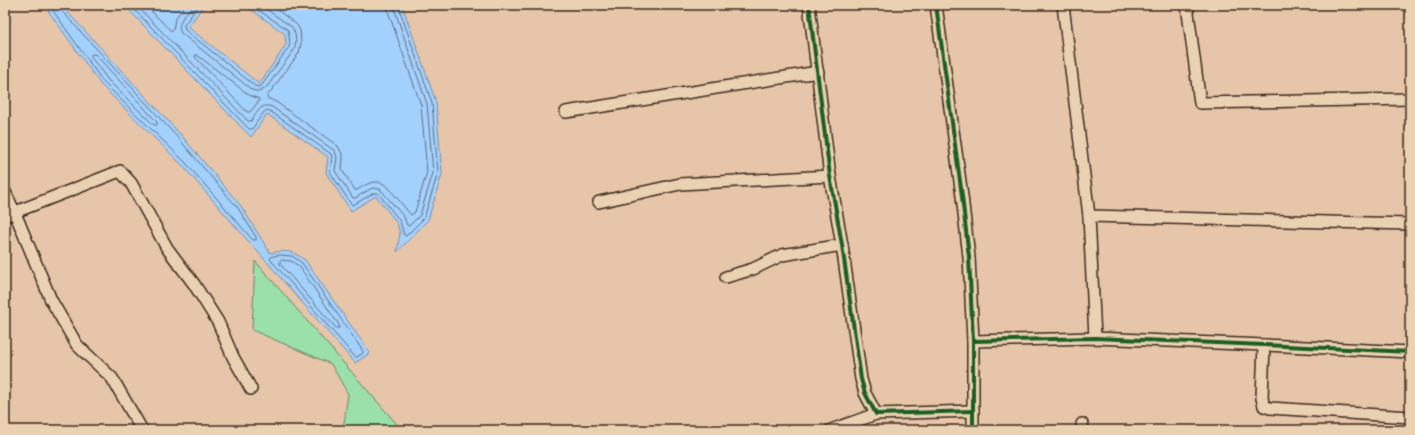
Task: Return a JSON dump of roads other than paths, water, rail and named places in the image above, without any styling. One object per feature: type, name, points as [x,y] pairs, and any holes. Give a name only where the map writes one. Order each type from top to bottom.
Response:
[{"type":"street","points":[[809,5],[830,176],[842,245],[861,379],[865,393],[876,414]]},
{"type":"street","points":[[936,5],[969,257],[973,341],[974,430]]},
{"type":"street","points":[[1063,5],[1089,216],[1095,338]]},
{"type":"street","points":[[1187,5],[1200,103],[1410,99]]},
{"type":"street","points":[[566,112],[818,72]]},
{"type":"street","points":[[10,214],[120,171],[130,183],[167,248],[194,284],[218,322],[233,357],[251,388]]},
{"type":"street","points":[[599,202],[680,184],[830,176]]},
{"type":"street","points":[[5,192],[10,214],[51,300],[77,345],[112,378],[142,430]]},
{"type":"street","points":[[1089,216],[1410,224]]},
{"type":"street","points":[[726,277],[753,269],[782,255],[842,245]]},
{"type":"street","points":[[973,341],[1095,338],[1410,352]]},
{"type":"street","points":[[1264,345],[1262,398],[1264,406],[1270,408],[1410,417]]},
{"type":"street","points":[[831,430],[876,414],[973,412]]},
{"type":"water","points":[[44,5],[61,5],[181,135],[241,206],[270,253],[280,251],[288,252],[296,254],[305,260],[370,353],[355,363],[182,165],[101,85]]},
{"type":"water","points":[[124,5],[204,5],[188,27],[259,84],[286,45],[285,34],[245,5],[402,5],[436,102],[442,174],[428,220],[397,252],[400,233],[397,223],[376,196],[351,211],[326,173],[328,157],[267,114],[251,137]]}]
